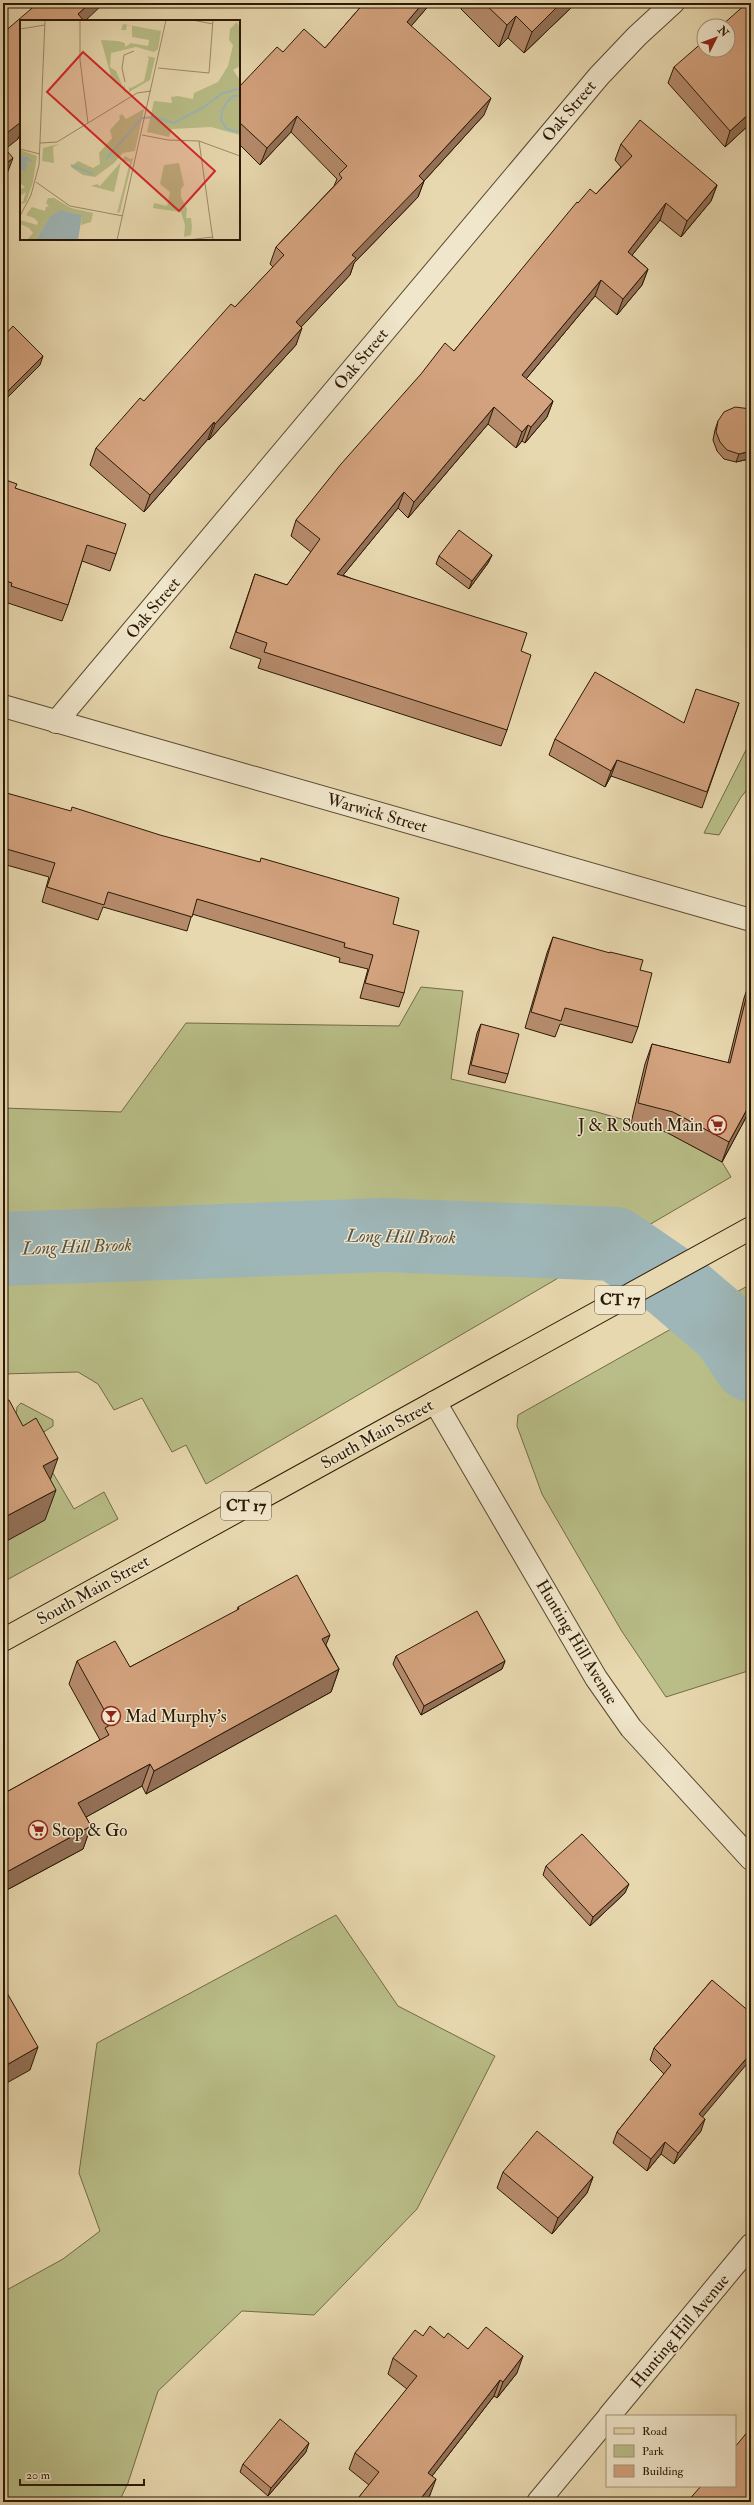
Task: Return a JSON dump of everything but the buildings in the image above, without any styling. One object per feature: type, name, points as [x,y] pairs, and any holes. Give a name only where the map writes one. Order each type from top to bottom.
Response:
[{"type":"main road","name":"South Main Street","points":[[3,1640],[751,1228]]},
{"type":"street","name":"Oak Street","points":[[56,722],[599,76],[637,36],[673,3]]},
{"type":"street","name":"Warwick Street","points":[[3,706],[751,920]]},
{"type":"street","name":"Hunting Hill Avenue","points":[[435,1402],[596,1678],[631,1728],[751,1859]]},
{"type":"street","name":"Hunting Hill Avenue","points":[[610,2415],[751,2245]]},
{"type":"street","points":[[538,2502],[606,2419]]},
{"type":"green space","points":[[751,740],[751,785],[741,797],[719,835],[704,833]]},
{"type":"green space","points":[[421,987],[463,991],[451,1079],[597,1112],[666,1132],[722,1162],[731,1177],[206,1484],[186,1445],[172,1452],[142,1398],[114,1410],[98,1384],[78,1372],[3,1374],[3,1108],[121,1112],[186,1023],[399,1026]]},
{"type":"green space","points":[[751,1284],[751,1670],[666,1697],[621,1630],[542,1494],[517,1426],[518,1415]]},
{"type":"green space","points":[[21,1403],[53,1420],[53,1426],[33,1439],[74,1509],[104,1492],[118,1519],[3,1582],[3,1543],[17,1407]]},
{"type":"green space","points":[[336,1915],[398,2006],[495,2056],[417,2209],[314,2315],[242,2311],[158,2391],[128,2483],[119,2502],[3,2502],[3,2292],[63,2259],[100,2231],[79,2173],[97,2043]]},
{"type":"waterway","name":"Long Hill Brook","points":[[3,1249],[384,1235],[615,1244],[672,1283],[727,1330],[751,1365]]},
{"type":"place","name":"J & R South Main","points":[[717,1125]]},
{"type":"place","name":"Mad Murphy’s","points":[[111,1716]]},
{"type":"place","name":"Stop & Go","points":[[38,1830]]}]
